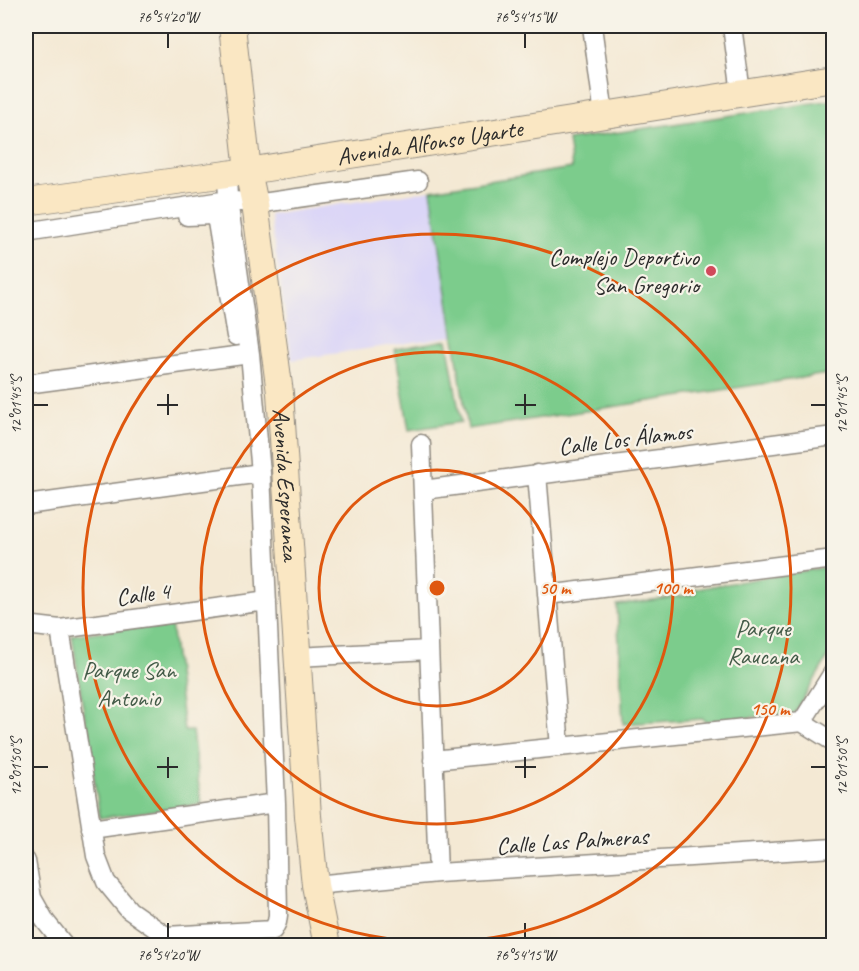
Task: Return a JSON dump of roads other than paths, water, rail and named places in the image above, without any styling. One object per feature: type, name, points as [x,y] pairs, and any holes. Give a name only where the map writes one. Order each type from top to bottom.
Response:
[{"type":"street","name":"Avenida Esperanza","points":[[232,26],[237,172],[255,204],[280,393],[308,816],[315,885],[327,945]]},
{"type":"street","points":[[592,26],[604,115]]},
{"type":"street","points":[[732,26],[741,93]]},
{"type":"street","name":"Avenida Alfonso Ugarte","points":[[26,202],[237,172],[834,79]]},
{"type":"street","points":[[60,629],[91,829],[96,856],[106,882],[129,910],[166,936],[273,930],[278,915],[276,803],[261,473],[228,200],[237,172]]},
{"type":"street","points":[[26,232],[228,200],[255,204],[418,181]]},
{"type":"street","points":[[132,215],[167,219],[213,215],[245,355]]},
{"type":"street","points":[[26,384],[245,355]]},
{"type":"street","name":"Calle Los Álamos","points":[[423,490],[834,436]]},
{"type":"street","points":[[421,444],[438,873]]},
{"type":"street","points":[[26,505],[261,473]]},
{"type":"street","points":[[537,474],[560,747]]},
{"type":"street","points":[[547,595],[834,559]]},
{"type":"street","name":"Calle 4","points":[[26,625],[60,629],[267,601]]},
{"type":"street","points":[[297,657],[429,650]]},
{"type":"street","points":[[802,722],[834,671]]},
{"type":"street","points":[[433,760],[802,722],[834,742]]},
{"type":"street","points":[[91,829],[276,803]]},
{"type":"street","name":"Calle Las Palmeras","points":[[315,885],[438,873],[834,848]]},
{"type":"street","points":[[26,861],[32,898],[45,921],[65,945]]},
{"type":"place","name":"Complejo Deportivo San Gregorio","points":[[711,271]]},
{"type":"park label","name":"Parque Raucana","points":[[763,642]]},
{"type":"park label","name":"Parque San Antonio","points":[[129,684]]}]
